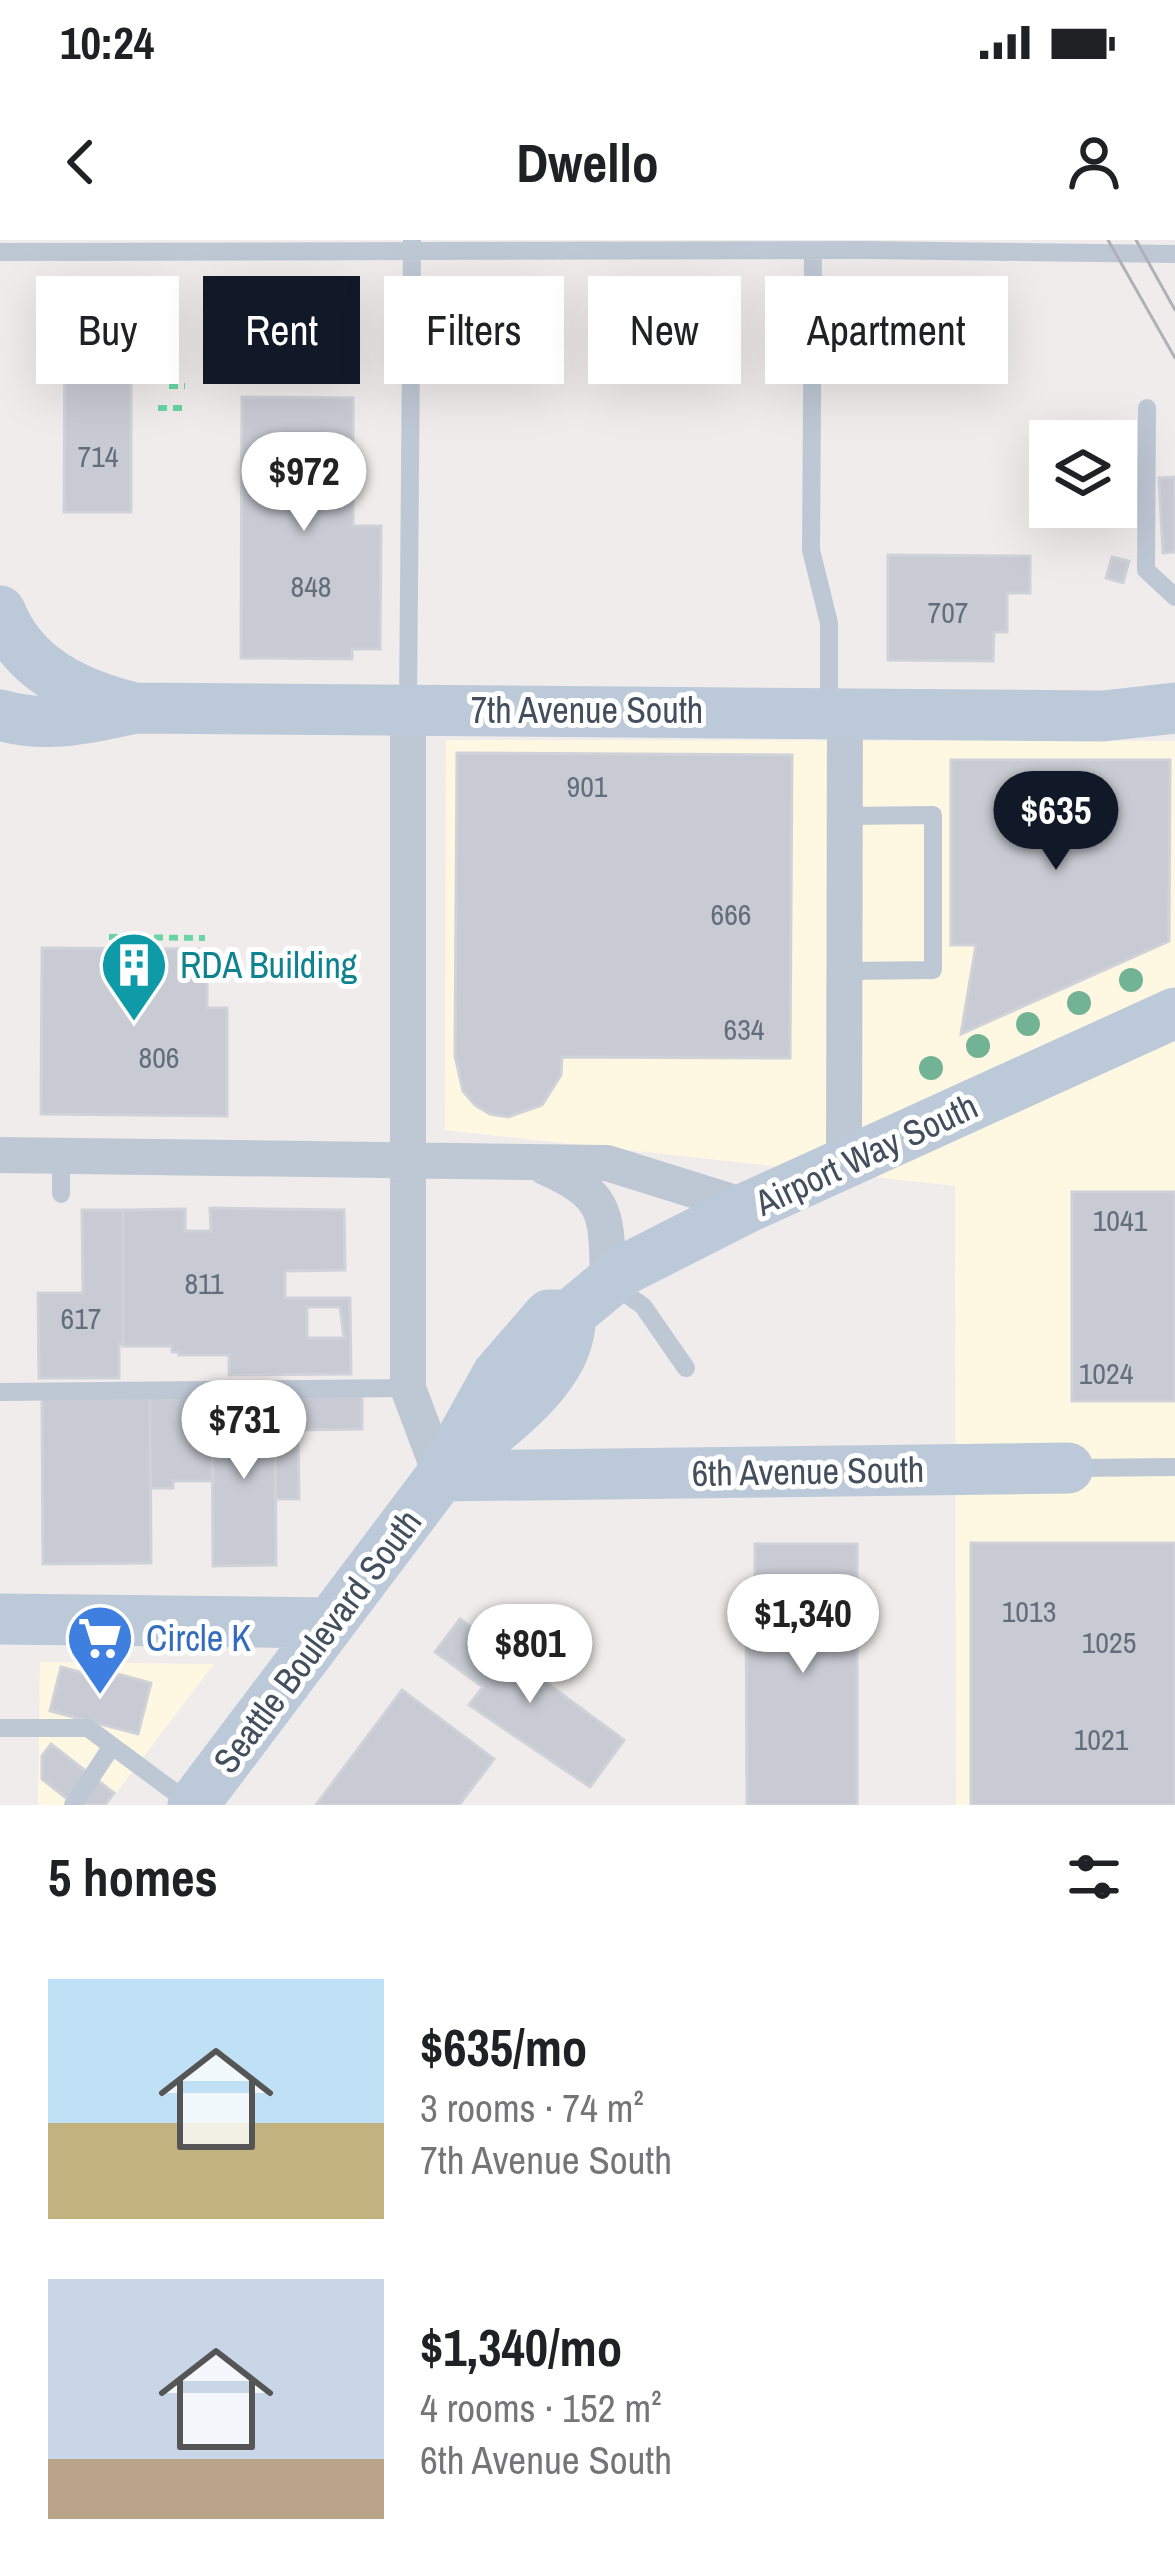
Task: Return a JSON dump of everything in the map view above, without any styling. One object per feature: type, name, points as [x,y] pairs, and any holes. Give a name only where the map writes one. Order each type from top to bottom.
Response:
[{"type":"main road","points":[[0,610],[40,667],[94,696],[135,708]]},
{"type":"main road","name":"7th Avenue South","points":[[0,715],[24,722],[74,722],[135,708],[1103,716],[1175,708]]},
{"type":"main road","name":"Airport Way South","points":[[441,1477],[528,1399],[571,1337],[570,1316],[608,1281],[748,1207],[1175,1013]]},
{"type":"main road","name":"6th Avenue South","points":[[441,1477],[1068,1468]]},
{"type":"main road","name":"Seattle Boulevard South","points":[[193,1805],[441,1477]]},
{"type":"main road","points":[[0,1619],[330,1623]]},
{"type":"street","points":[[408,709],[408,1388],[441,1477]]},
{"type":"street","points":[[837,711],[845,816],[844,1163]]},
{"type":"street","points":[[0,1155],[607,1163],[748,1207]]},
{"type":"street","points":[[531,1160],[580,1183],[600,1206],[608,1281]]},
{"type":"lane","points":[[408,709],[412,246]]},
{"type":"lane","points":[[0,252],[412,246],[1175,254]]},
{"type":"lane","points":[[813,251],[811,550],[829,623],[837,711]]},
{"type":"lane","points":[[1147,408],[1146,571],[1175,597]]},
{"type":"lane","points":[[845,816],[933,815],[933,970],[845,971]]},
{"type":"lane","points":[[61,1156],[61,1194]]},
{"type":"lane","points":[[608,1281],[643,1306],[686,1368]]},
{"type":"lane","points":[[0,1392],[408,1388]]},
{"type":"lane","name":"6th Avenue South","points":[[1068,1468],[1175,1467]]},
{"type":"lane","points":[[0,1728],[88,1728],[193,1805]]},
{"type":"lane","points":[[73,1805],[112,1746]]},
{"type":"path","points":[[169,386],[184,386]]},
{"type":"path","points":[[158,408],[184,408]]},
{"type":"path","points":[[109,938],[205,938]]},
{"type":"shaded area","points":[[446,740],[1175,741],[1175,1805],[956,1805],[955,1186],[445,1130]]},
{"type":"shaded area","points":[[40,1662],[214,1664],[107,1805],[38,1805]]},
{"type":"building","points":[[65,384],[131,384],[131,512],[64,512]]},
{"type":"building","points":[[242,397],[353,398],[353,526],[381,526],[380,649],[352,649],[352,659],[241,658]]},
{"type":"building","points":[[1175,477],[1175,552],[1163,553],[1159,478]]},
{"type":"building","points":[[888,555],[1030,556],[1030,593],[1007,593],[1007,632],[994,632],[993,661],[888,660]]},
{"type":"building","points":[[1112,557],[1129,561],[1123,583],[1106,578]]},
{"type":"building","points":[[457,753],[792,755],[790,1058],[562,1057],[561,1075],[542,1105],[508,1117],[475,1105],[463,1091],[455,1056]]},
{"type":"building","points":[[951,760],[1170,760],[1169,941],[961,1034],[976,945],[951,945]]},
{"type":"building","name":"RDA Building","points":[[42,948],[201,949],[201,955],[207,955],[207,1008],[227,1008],[227,1116],[41,1114]]},
{"type":"building","points":[[1072,1192],[1175,1192],[1175,1401],[1072,1401]]},
{"type":"building","points":[[210,1208],[344,1210],[345,1270],[285,1271],[285,1298],[350,1298],[351,1374],[229,1375],[229,1355],[179,1355],[172,1352],[172,1346],[123,1346],[123,1210],[185,1209],[185,1231],[211,1231]],"holes":[[[307,1307],[340,1307],[344,1338],[307,1338]]]},
{"type":"building","points":[[82,1210],[123,1210],[119,1378],[39,1378],[38,1293],[83,1293]]},
{"type":"building","points":[[362,1396],[362,1429],[298,1430],[299,1499],[275,1499],[275,1397]]},
{"type":"building","points":[[275,1397],[276,1565],[213,1566],[212,1398]]},
{"type":"building","points":[[150,1398],[151,1563],[43,1564],[42,1399]]},
{"type":"building","points":[[150,1398],[212,1398],[213,1481],[173,1481],[173,1488],[150,1488]]},
{"type":"building","points":[[971,1543],[1175,1543],[1175,1805],[971,1805]]},
{"type":"building","points":[[755,1544],[857,1544],[857,1805],[747,1805],[746,1595],[755,1595]]},
{"type":"building","points":[[460,1619],[624,1740],[590,1787],[469,1705],[483,1687],[435,1652]]},
{"type":"building","name":"Circle K","points":[[61,1667],[94,1676],[96,1668],[151,1683],[138,1734],[50,1711]]},
{"type":"building","points":[[402,1690],[494,1759],[459,1805],[316,1805]]},
{"type":"building","points":[[51,1744],[114,1793],[105,1805],[75,1805],[42,1779],[42,1756]]},
{"type":"tram line","points":[[1108,240],[1175,358]]},
{"type":"tram line","points":[[1136,240],[1175,310]]},
{"type":"place","name":"RDA Building","points":[[134,1024]]},
{"type":"place","name":"Circle K","points":[[100,1697]]}]
